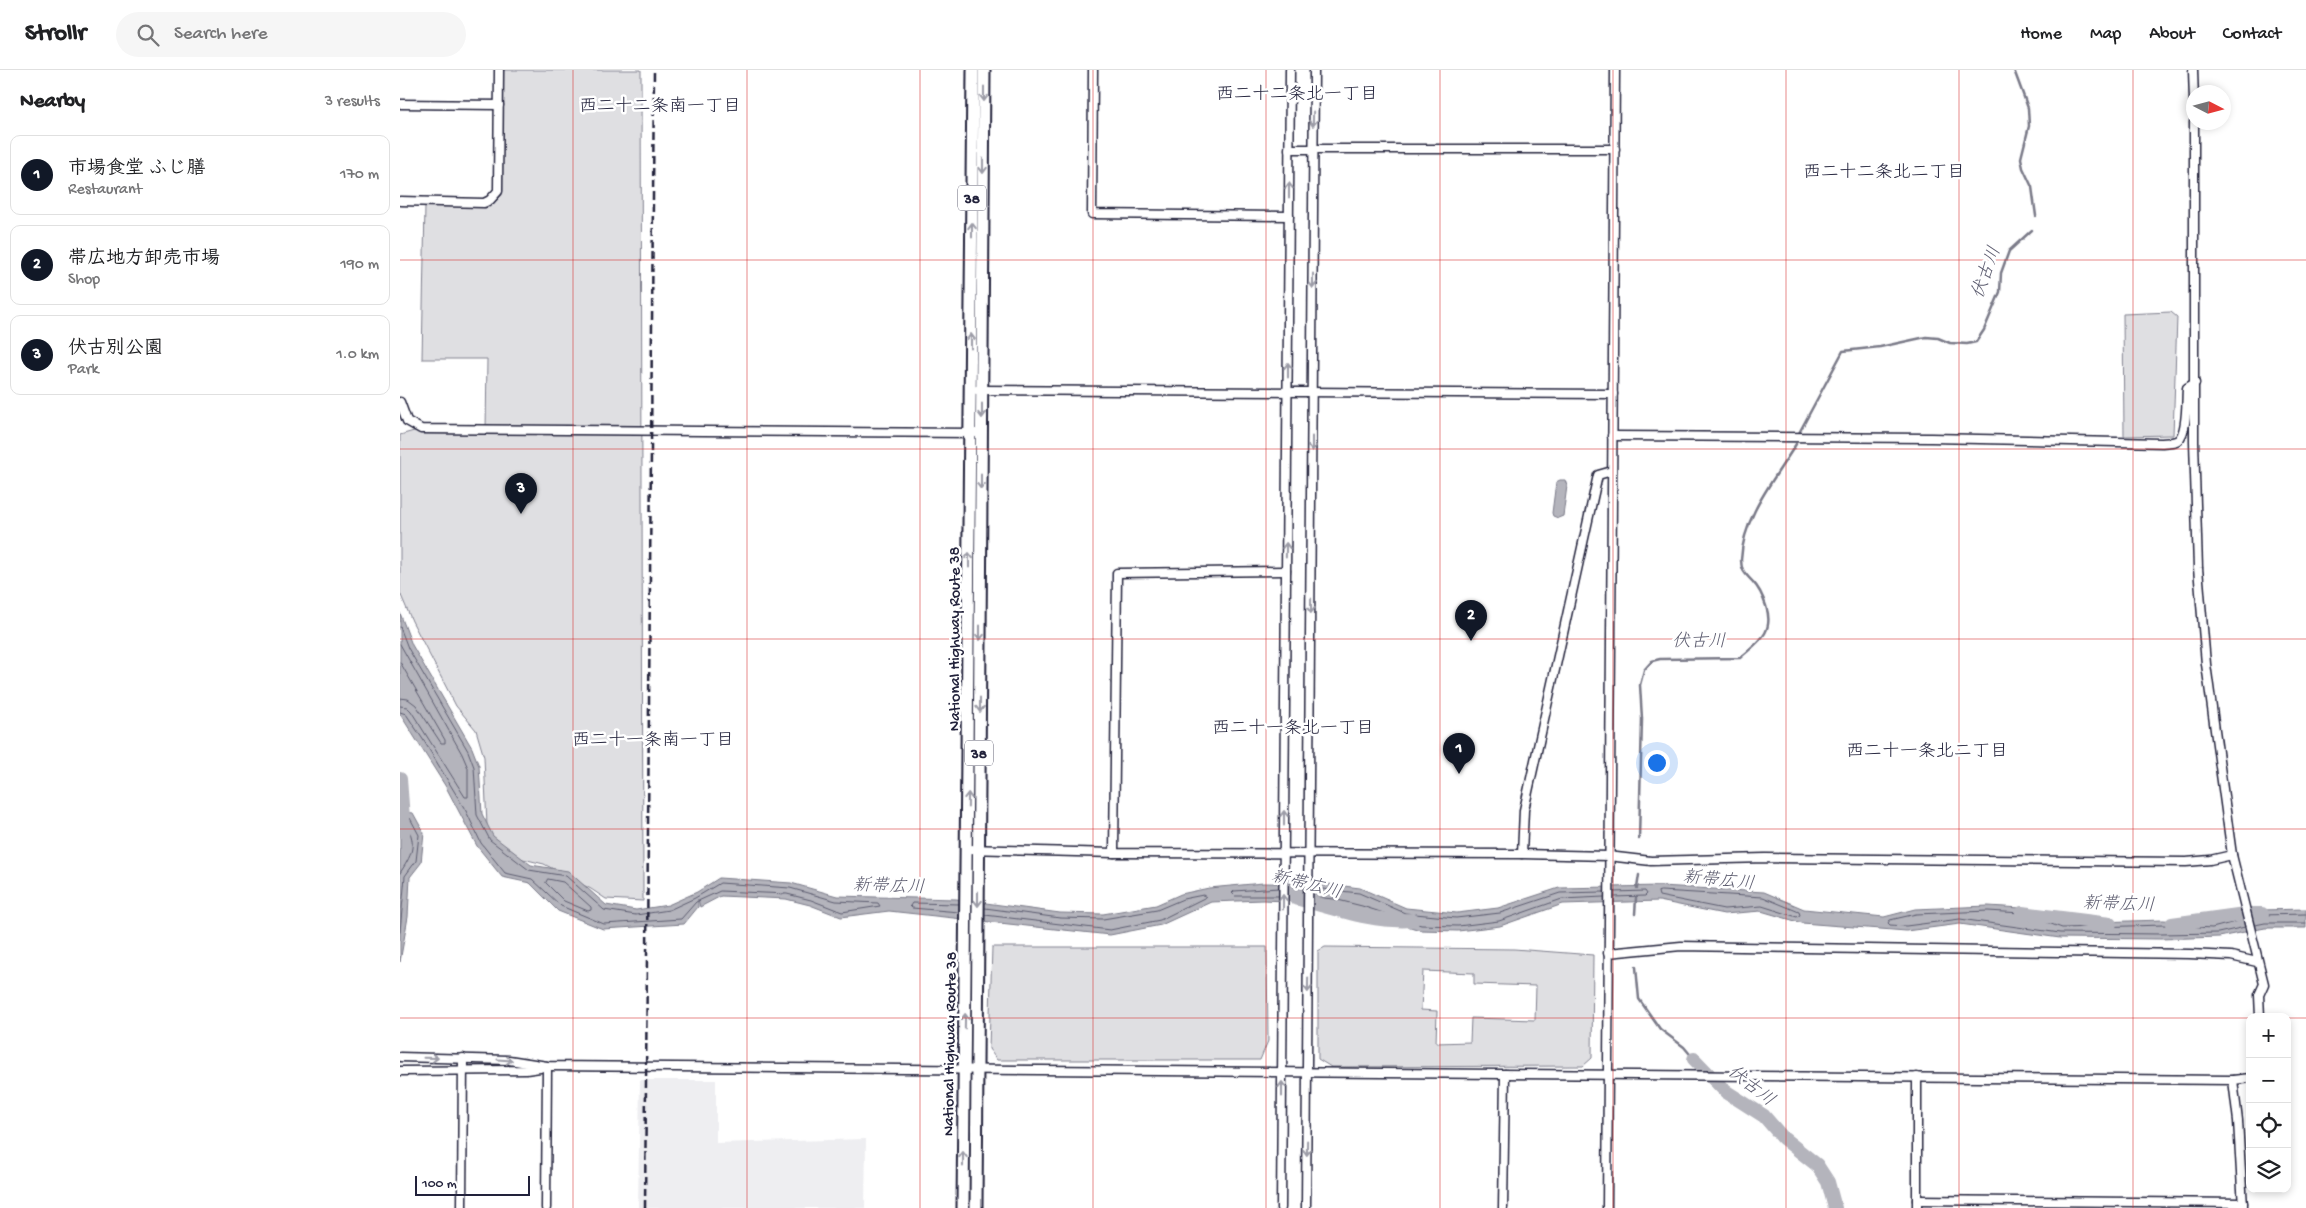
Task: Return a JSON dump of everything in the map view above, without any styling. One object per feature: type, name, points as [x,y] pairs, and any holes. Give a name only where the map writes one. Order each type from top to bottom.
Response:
[{"type":"highway","name":"National Highway Route 38","points":[[973,70],[976,433],[971,1070],[976,1208]]},
{"type":"highway","name":"National Highway Route 38","points":[[976,390],[984,70]]},
{"type":"highway","name":"National Highway Route 38","points":[[963,1208],[971,1070]]},
{"type":"street","points":[[400,201],[484,203],[490,200],[498,191],[499,70]]},
{"type":"street","points":[[1093,70],[1092,214],[1289,216]]},
{"type":"street","points":[[1282,1208],[1290,70]]},
{"type":"street","points":[[1306,1208],[1314,70]]},
{"type":"street","points":[[1607,1208],[1615,70]]},
{"type":"street","points":[[2193,70],[2193,85]]},
{"type":"street","points":[[400,104],[499,105]]},
{"type":"street","points":[[2194,130],[2198,568],[2206,664],[2232,855],[2253,948],[2264,984],[2259,995],[2260,1013]]},
{"type":"street","points":[[1289,149],[1615,149]]},
{"type":"street","points":[[1612,436],[2176,442],[2184,429],[2187,388],[2195,383]]},
{"type":"street","points":[[976,390],[1613,394]]},
{"type":"street","points":[[400,402],[407,421],[421,429],[976,433]]},
{"type":"street","points":[[1522,854],[1524,810],[1598,475],[1612,471]]},
{"type":"street","points":[[1114,853],[1117,573],[1286,571]]},
{"type":"street","points":[[973,849],[1114,853],[1522,854],[1608,856],[1651,861],[1766,858],[2150,863],[2210,860],[2232,855]]},
{"type":"street","points":[[1608,952],[1681,946],[1810,946],[2190,954],[2231,956],[2257,962]]},
{"type":"street","points":[[400,1057],[509,1060],[546,1066],[2233,1080],[2246,1078]]},
{"type":"street","points":[[462,1208],[463,1058]]},
{"type":"street","points":[[400,1071],[526,1070],[546,1066]]},
{"type":"street","points":[[546,1066],[546,1208]]},
{"type":"street","points":[[1503,1208],[1505,1074]]},
{"type":"street","points":[[1917,1077],[1917,1204],[2243,1206],[2238,1121],[2233,1080]]},
{"type":"shaded area","points":[[502,70],[641,70],[643,901],[606,899],[544,864],[523,859],[498,849],[487,826],[484,757],[476,730],[456,706],[412,621],[400,593],[400,435],[421,429],[486,430],[487,359],[422,359],[425,206],[490,207],[502,195]]},
{"type":"shaded area","points":[[2171,312],[2177,317],[2173,435],[2124,436],[2123,314]]},
{"type":"shaded area","points":[[992,947],[1267,947],[1268,1041],[1260,1060],[997,1060],[989,1049]]},
{"type":"shaded area","points":[[1325,947],[1514,949],[1593,955],[1592,1058],[1583,1066],[1331,1067],[1318,1059],[1318,951]],"holes":[[[1423,971],[1474,973],[1474,984],[1536,986],[1535,1020],[1471,1018],[1470,1042],[1436,1043],[1437,1011],[1421,1010]]]},
{"type":"shaded area","points":[[640,1080],[716,1080],[716,1143],[866,1139],[865,1208],[638,1208]]},
{"type":"water","points":[[1565,480],[1567,486],[1563,516],[1558,518],[1553,516],[1552,513],[1556,482]]},
{"type":"water","points":[[400,613],[412,645],[472,748],[479,766],[482,814],[493,836],[531,865],[568,871],[606,905],[636,910],[668,905],[697,892],[719,878],[791,883],[837,896],[956,899],[1060,913],[1103,914],[1156,905],[1181,894],[1209,888],[1263,883],[1328,884],[1360,888],[1406,908],[1457,913],[1498,908],[1559,888],[1661,886],[1764,892],[1804,909],[1884,917],[1915,909],[1988,906],[2022,908],[2062,923],[2163,920],[2212,923],[2260,910],[2306,909],[2306,928],[2265,928],[2219,937],[2161,939],[2060,938],[1960,924],[1906,931],[1802,923],[1761,911],[1724,914],[1659,901],[1563,904],[1500,926],[1458,931],[1420,930],[1333,903],[1263,900],[1211,902],[1161,925],[1110,935],[889,911],[841,917],[810,905],[786,899],[721,896],[700,907],[698,899],[698,907],[684,924],[603,929],[558,911],[530,883],[502,877],[477,846],[446,787],[400,714]]},
{"type":"water","points":[[400,812],[413,813],[424,833],[421,863],[410,877],[408,917],[400,962]]},
{"type":"waterway","name":"伏古川","points":[[2014,70],[2028,108],[2029,126],[2021,158],[2023,168],[2032,187],[2036,216]]},
{"type":"waterway","name":"伏古川","points":[[1799,433],[1843,351],[1880,347],[1926,337],[1938,338],[1950,343],[1967,344],[1976,342],[1984,330],[2000,292],[2001,273],[2009,251],[2032,230]]},
{"type":"waterway","name":"伏古川","points":[[1639,839],[1642,719],[1640,685],[1644,670],[1652,661],[1660,659],[1740,658],[1759,642],[1766,630],[1768,615],[1759,590],[1742,568],[1743,544],[1753,513],[1796,444]]},
{"type":"waterway","points":[[400,779],[404,831]]},
{"type":"waterway","name":"伏古川","points":[[1637,888],[1639,875]]},
{"type":"waterway","name":"新帯広川","points":[[1295,898],[1368,917],[1413,920]]},
{"type":"waterway","name":"伏古川","points":[[1635,914],[1636,898]]},
{"type":"waterway","name":"新帯広川","points":[[2022,913],[2110,924]]},
{"type":"waterway","name":"新帯広川","points":[[2172,924],[2245,914],[2262,914]]},
{"type":"waterway","name":"伏古川","points":[[1636,967],[1639,999],[1660,1029],[1684,1047],[1694,1059]]},
{"type":"waterway","name":"伏古川","points":[[1694,1059],[1725,1091],[1764,1116],[1783,1138],[1817,1165],[1828,1182],[1835,1208]]},
{"type":"railway","points":[[645,1208],[654,70]]},
{"type":"place","name":"伏古別公園","points":[[521,514]]},
{"type":"place","name":"帯広地方卸売市場","points":[[1471,641]]},
{"type":"place","name":"市場食堂 ふじ膳","points":[[1459,774]]},
{"type":"district","name":"西二十二条北一丁目","points":[[1297,93]]},
{"type":"district","name":"西二十二条南一丁目","points":[[660,105]]},
{"type":"district","name":"西二十二条北二丁目","points":[[1884,171]]},
{"type":"district","name":"西二十一条北一丁目","points":[[1293,727]]},
{"type":"district","name":"西二十一条南一丁目","points":[[653,739]]},
{"type":"district","name":"西二十一条北二丁目","points":[[1927,750]]}]
